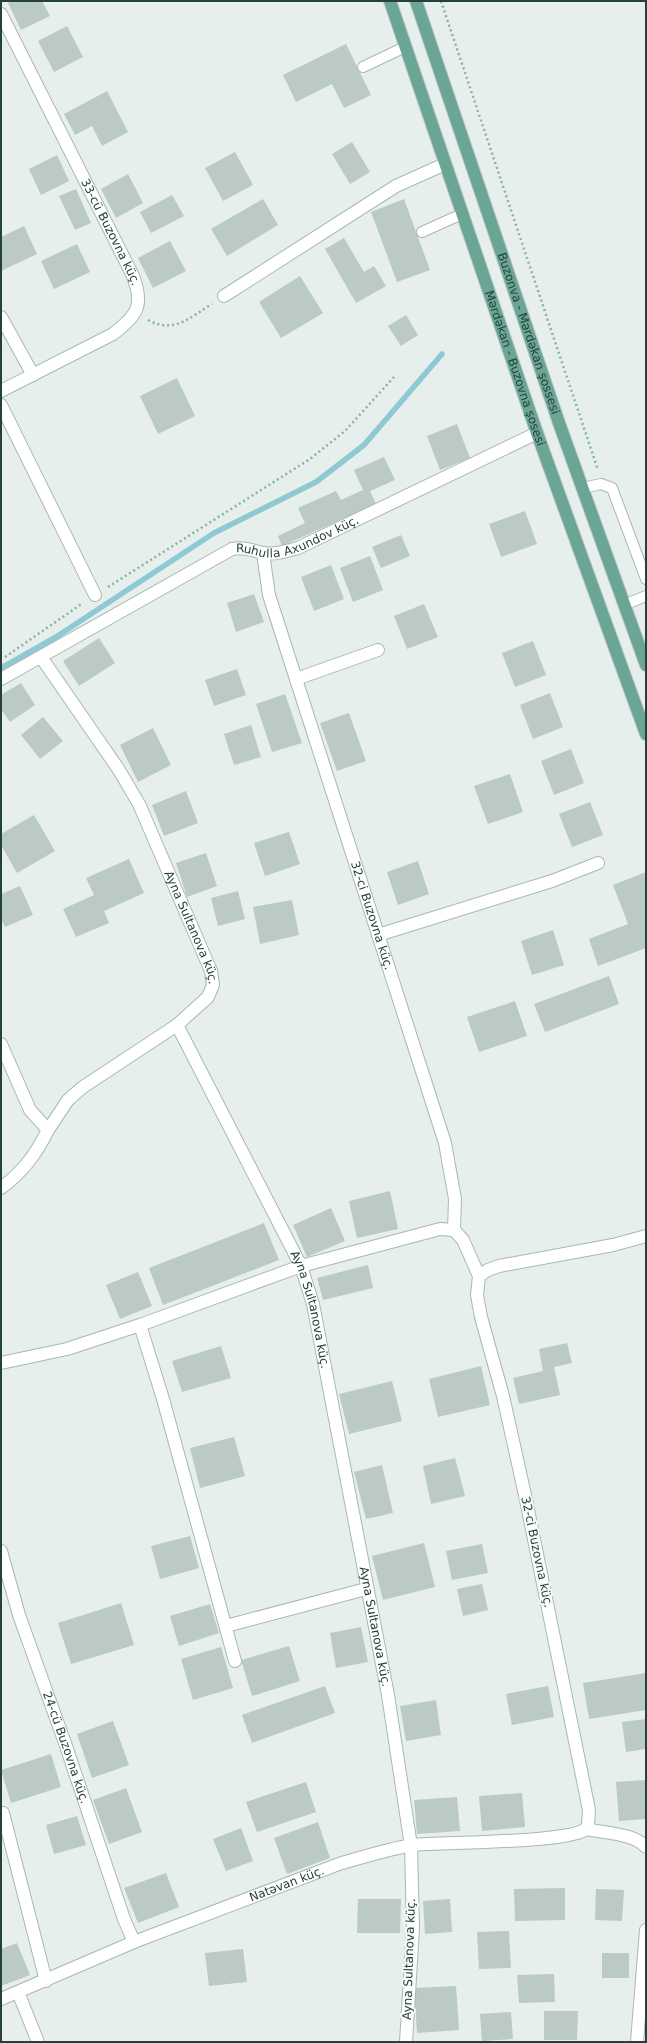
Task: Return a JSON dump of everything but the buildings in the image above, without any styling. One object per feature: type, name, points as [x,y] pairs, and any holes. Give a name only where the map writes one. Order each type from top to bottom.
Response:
[{"type":"main road","name":"Mərdəkan - Buzovna şosesi","points":[[390,1],[537,433],[646,734]]},
{"type":"main road","name":"Buzonva - Mərdəkan şossesi","points":[[416,1],[583,488],[646,665]]},
{"type":"street","name":"33-cü Buzovna küç.","points":[[1,14],[133,276],[140,302],[135,313]]},
{"type":"street","points":[[224,296],[396,186],[445,164]]},
{"type":"street","points":[[1,391],[113,334],[127,323],[135,313]]},
{"type":"street","points":[[1,316],[33,375]]},
{"type":"street","points":[[1,405],[95,595]]},
{"type":"street","name":"Ruhulla Axundov küç.","points":[[1,679],[232,549],[242,547],[263,553],[281,553],[298,548],[537,433]]},
{"type":"street","name":"32-ci Buzovna küç.","points":[[263,553],[269,596],[445,1143],[456,1199],[454,1230],[463,1240],[479,1276],[477,1295],[481,1317],[503,1396],[525,1495],[589,1810],[588,1825],[586,1829]]},
{"type":"street","points":[[296,679],[378,650]]},
{"type":"street","name":"Ayna Sultanova küç.","points":[[41,657],[108,753],[139,804],[211,971],[213,985],[208,997],[177,1025],[301,1266],[313,1304],[366,1589],[388,1695],[410,1846],[412,1929],[406,2042]]},
{"type":"street","points":[[378,935],[552,881],[598,863]]},
{"type":"street","points":[[1,1188],[19,1175],[28,1164],[37,1152],[48,1130],[68,1100],[83,1087],[177,1025]]},
{"type":"street","points":[[1,1044],[30,1110],[48,1130]]},
{"type":"street","points":[[1,1363],[66,1349],[140,1325],[301,1266],[440,1229],[454,1230]]},
{"type":"street","points":[[479,1276],[488,1270],[499,1266],[612,1245],[646,1236]]},
{"type":"street","points":[[140,1325],[163,1399],[235,1661]]},
{"type":"street","name":"24-cü Buzovna küç.","points":[[1,1552],[19,1615],[66,1746],[124,1919],[134,1942]]},
{"type":"street","points":[[226,1626],[366,1589]]},
{"type":"street","points":[[3,1814],[46,1981]]},
{"type":"street","points":[[586,1829],[630,1837],[641,1842],[646,1847]]},
{"type":"street","name":"Natəvan küç.","points":[[1,1999],[134,1942],[338,1864],[372,1854],[410,1846],[440,1842],[558,1838],[579,1834],[586,1829]]},
{"type":"street","points":[[637,2042],[646,1930]]},
{"type":"street","points":[[18,1992],[38,2042]]},
{"type":"lane","points":[[363,67],[405,47]]},
{"type":"lane","points":[[422,232],[462,214]]},
{"type":"lane","points":[[583,488],[603,485],[612,488],[646,579]]},
{"type":"lane","points":[[624,605],[646,596]]},
{"type":"path","points":[[441,1],[603,485]]},
{"type":"path","points":[[135,313],[158,325],[171,327],[189,318],[224,296]]},
{"type":"path","points":[[1,660],[95,595],[310,459],[345,432],[394,377]]},
{"type":"waterway","points":[[1,668],[56,637],[214,533],[316,482],[364,445],[442,354]]}]
